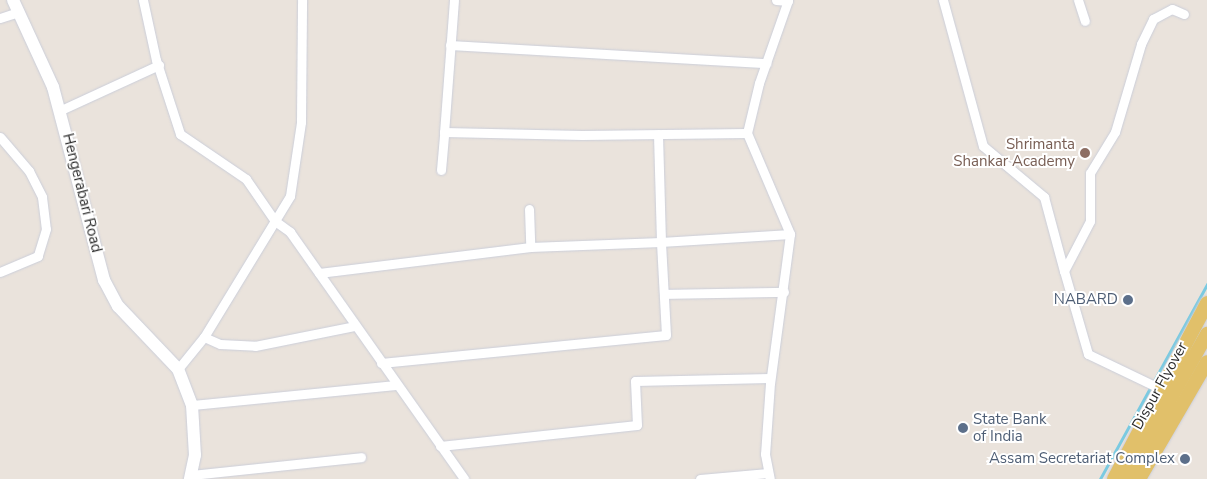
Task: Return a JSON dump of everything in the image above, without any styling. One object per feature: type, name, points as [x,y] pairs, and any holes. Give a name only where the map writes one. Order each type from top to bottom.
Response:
[{"type":"main road","name":"Hengerabari Road","points":[[13,0],[61,110],[104,280],[118,306],[178,369],[192,405],[196,432],[197,477]]},
{"type":"main road","points":[[1114,479],[1159,388],[1207,303]]},
{"type":"main road","name":"Dispur Flyover","points":[[1125,479],[1207,334]]},
{"type":"main road","points":[[1139,479],[1207,362]]},
{"type":"street","points":[[143,0],[158,65],[180,134],[246,179],[275,221],[290,232],[354,326],[464,479]]},
{"type":"street","points":[[178,369],[204,338],[290,196],[297,164],[302,0]]},
{"type":"street","points":[[441,170],[454,0]]},
{"type":"street","points":[[700,479],[769,476],[765,454],[770,378],[784,292],[790,234],[747,133],[766,63],[788,1],[776,0]]},
{"type":"street","points":[[943,0],[983,146],[1044,197],[1088,354],[1159,388]]},
{"type":"street","points":[[1078,0],[1085,21]]},
{"type":"street","points":[[1064,271],[1090,221],[1090,173],[1115,132],[1140,44],[1153,19],[1172,9],[1184,14]]},
{"type":"street","points":[[0,18],[18,12]]},
{"type":"street","points":[[450,45],[766,63]]},
{"type":"street","points":[[61,110],[158,65]]},
{"type":"street","points":[[444,132],[747,133]]},
{"type":"street","points":[[381,364],[666,335],[658,134]]},
{"type":"street","points":[[0,137],[29,171],[42,197],[46,229],[38,256],[0,272]]},
{"type":"street","points":[[529,209],[530,248]]},
{"type":"street","points":[[319,273],[530,248],[790,234]]},
{"type":"street","points":[[664,294],[784,292]]},
{"type":"street","points":[[204,338],[220,344],[255,346],[354,326]]},
{"type":"street","points":[[440,446],[637,425],[635,381],[770,378]]},
{"type":"street","points":[[192,405],[396,385]]},
{"type":"street","points":[[197,477],[361,457]]},
{"type":"waterway","points":[[1100,479],[1207,284]]},
{"type":"place","name":"Shrimanta Shankar Academy","points":[[1085,153]]},
{"type":"place","name":"NABARD","points":[[1128,300]]},
{"type":"place","name":"State Bank of India","points":[[963,428]]},
{"type":"place","name":"Assam Secretariat Complex","points":[[1185,459]]}]
